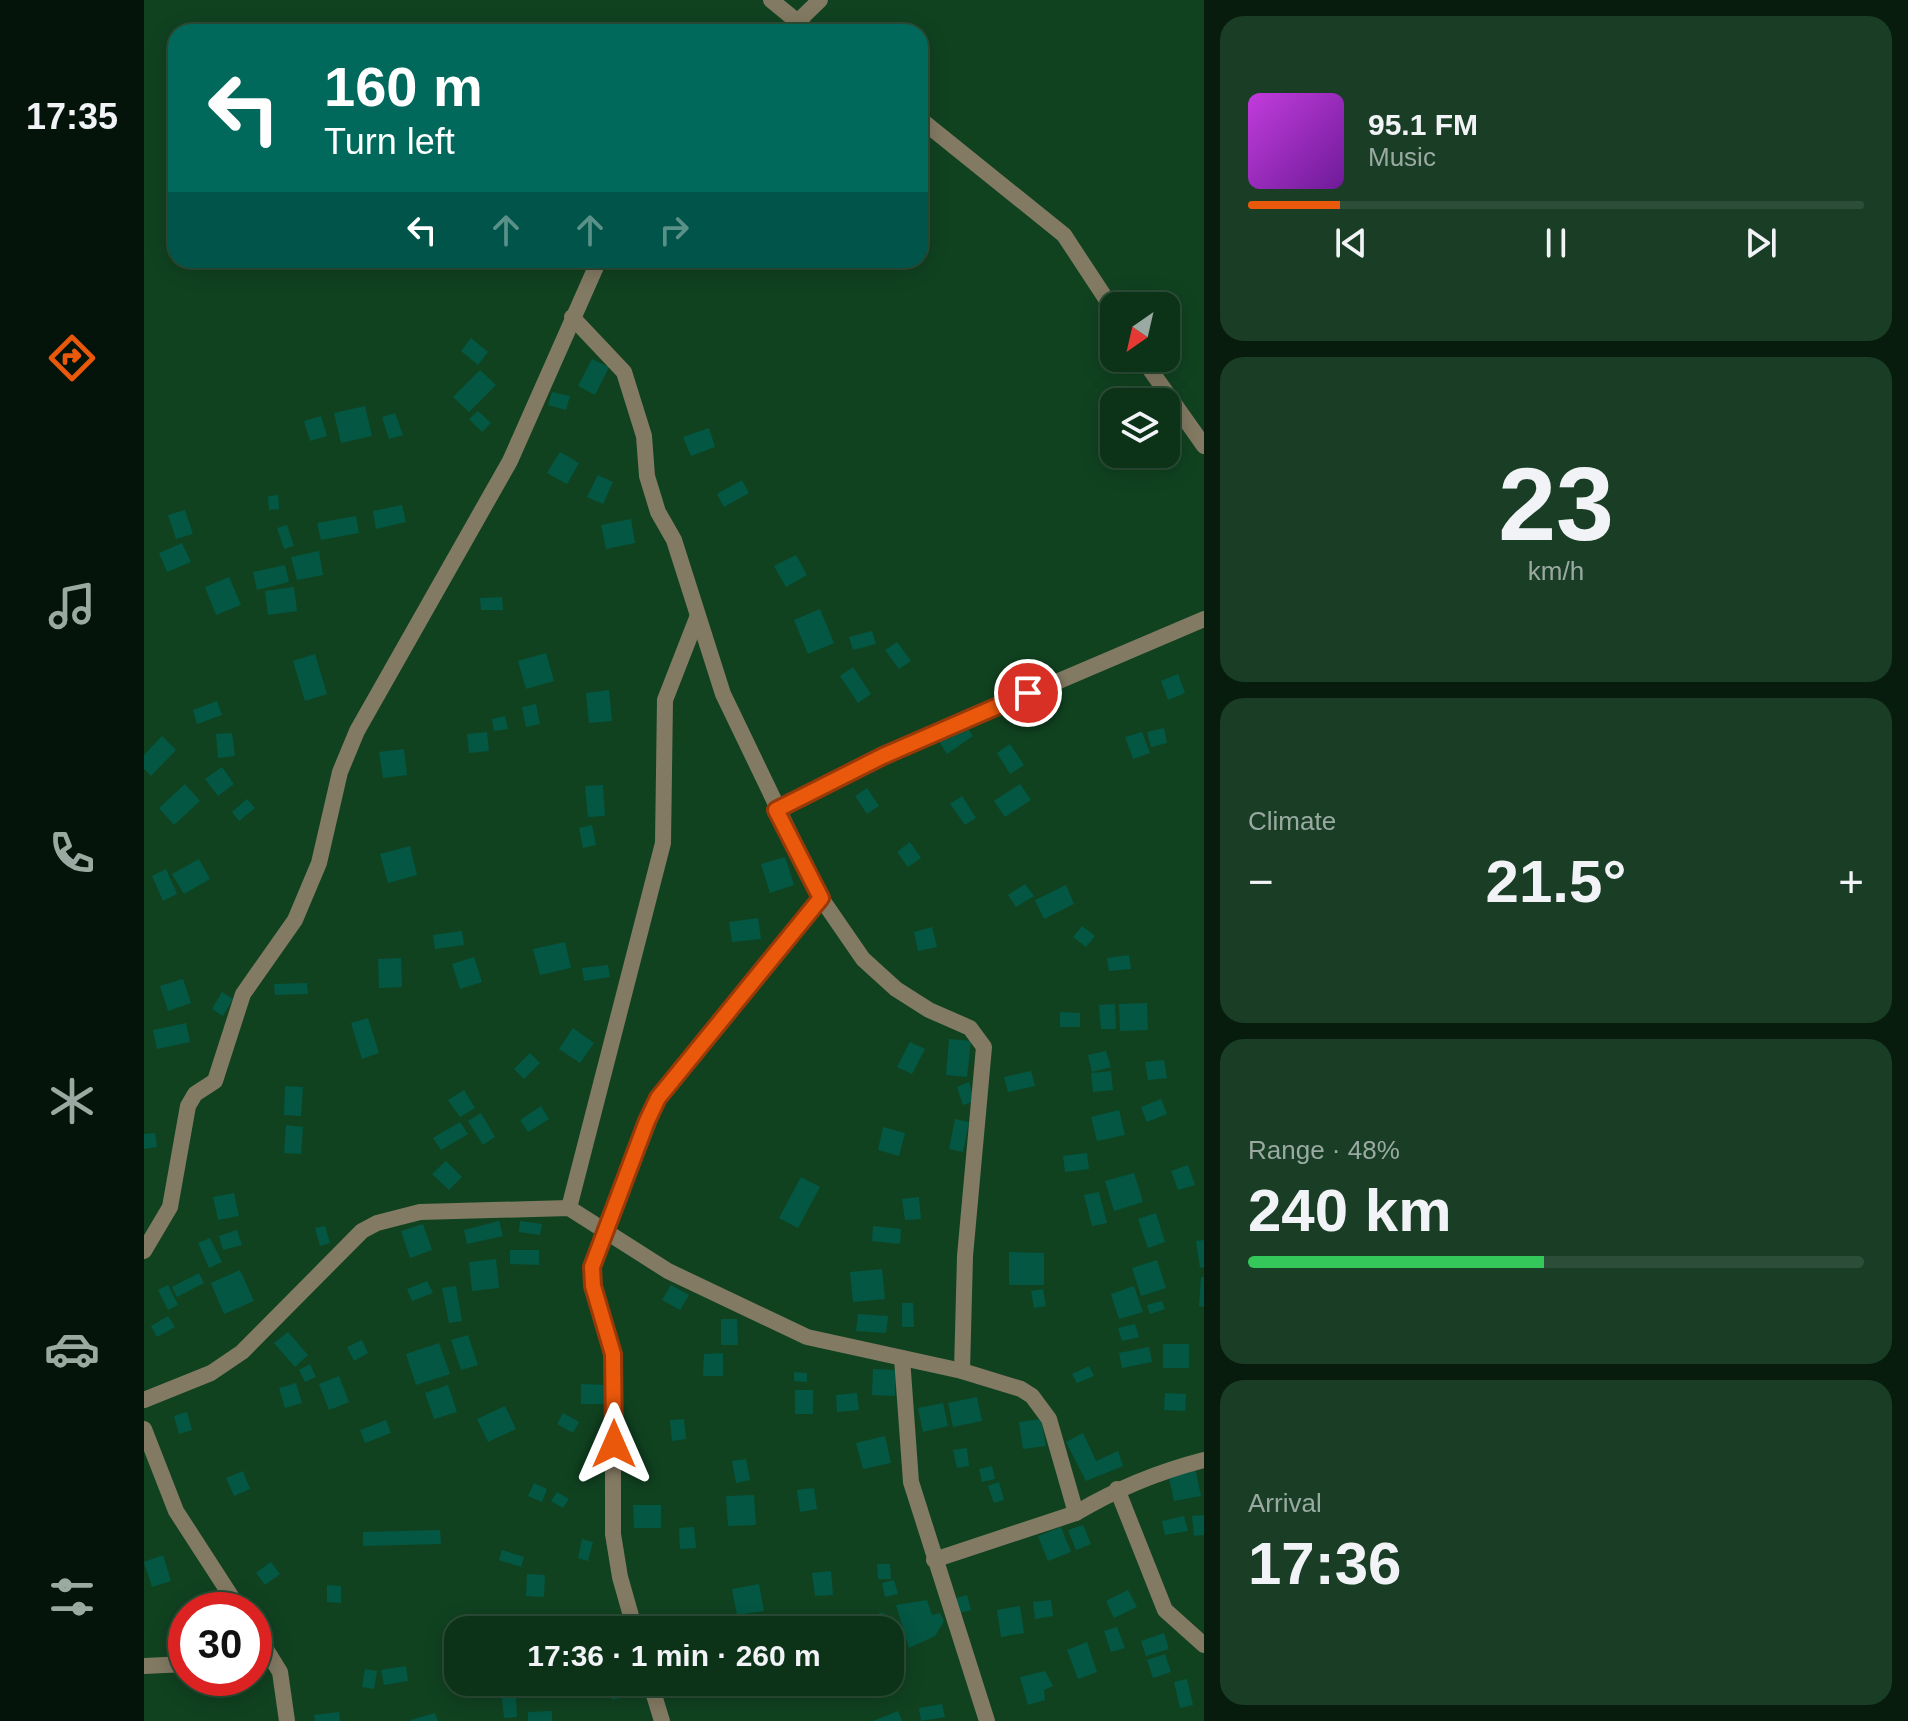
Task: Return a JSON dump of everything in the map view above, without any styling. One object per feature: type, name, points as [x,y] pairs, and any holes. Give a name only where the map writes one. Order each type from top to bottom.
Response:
[{"type":"street","points":[[771,0],[794,24]]},
{"type":"street","points":[[801,24],[820,0]]},
{"type":"street","points":[[928,125],[1064,235],[1102,292]]},
{"type":"street","points":[[144,1251],[170,1207],[188,1106],[195,1094],[215,1081],[243,994],[295,920],[319,863],[340,772],[357,731],[510,461],[595,268]]},
{"type":"street","points":[[572,317],[624,372],[644,436],[647,476],[658,512],[674,540],[723,694],[776,810],[821,898],[863,959],[896,989],[929,1010],[970,1028],[984,1047],[965,1256],[962,1371]]},
{"type":"street","points":[[1152,372],[1204,446]]},
{"type":"street","points":[[569,1208],[663,843],[665,700],[697,618]]},
{"type":"street","points":[[776,810],[883,756],[1204,619]]},
{"type":"street","points":[[631,1616],[620,1577],[613,1534],[613,1354],[593,1286],[592,1267],[658,1098],[821,898]]},
{"type":"street","points":[[144,1400],[211,1373],[242,1352],[362,1231],[377,1223],[420,1212],[569,1208],[684,1280],[807,1337],[962,1371],[1021,1389],[1049,1419],[1076,1513]]},
{"type":"street","points":[[902,1358],[907,1462],[934,1560],[987,1721]]},
{"type":"street","points":[[144,1429],[176,1511],[228,1592]]},
{"type":"street","points":[[934,1560],[1076,1513],[1117,1489],[1157,1472],[1204,1460]]},
{"type":"street","points":[[1117,1489],[1165,1610],[1204,1645]]},
{"type":"street","points":[[272,1658],[280,1672],[287,1721]]},
{"type":"street","points":[[144,1666],[168,1665]]},
{"type":"street","points":[[654,1696],[662,1721]]},
{"type":"building","points":[[471,338],[488,352],[478,365],[461,351]]},
{"type":"building","points":[[592,359],[609,367],[595,395],[578,386]]},
{"type":"building","points":[[480,370],[496,385],[469,412],[453,397]]},
{"type":"building","points":[[552,392],[570,396],[566,410],[548,405]]},
{"type":"building","points":[[365,406],[372,436],[341,443],[334,413]]},
{"type":"building","points":[[478,411],[491,423],[482,432],[469,419]]},
{"type":"building","points":[[395,413],[403,435],[389,439],[382,417]]},
{"type":"building","points":[[321,416],[327,436],[310,441],[304,421]]},
{"type":"building","points":[[709,428],[715,447],[691,456],[683,437]]},
{"type":"building","points":[[560,452],[579,463],[567,484],[547,473]]},
{"type":"building","points":[[598,475],[613,482],[603,504],[587,497]]},
{"type":"building","points":[[742,480],[749,493],[724,507],[717,494]]},
{"type":"building","points":[[278,495],[279,509],[269,510],[268,496]]},
{"type":"building","points":[[402,505],[406,522],[376,529],[373,511]]},
{"type":"building","points":[[185,510],[193,534],[176,539],[168,515]]},
{"type":"building","points":[[356,516],[359,533],[321,540],[317,523]]},
{"type":"building","points":[[631,519],[635,543],[606,549],[601,525]]},
{"type":"building","points":[[287,525],[294,546],[284,549],[277,528]]},
{"type":"building","points":[[182,543],[191,562],[167,572],[159,553]]},
{"type":"building","points":[[319,551],[323,575],[297,580],[291,557]]},
{"type":"building","points":[[796,555],[807,575],[786,587],[774,566]]},
{"type":"building","points":[[285,565],[289,582],[257,590],[253,572]]},
{"type":"building","points":[[229,577],[241,605],[216,615],[205,587]]},
{"type":"building","points":[[294,587],[297,611],[268,615],[265,591]]},
{"type":"building","points":[[502,597],[503,610],[481,610],[480,598]]},
{"type":"building","points":[[820,609],[834,643],[808,654],[794,620]]},
{"type":"building","points":[[872,631],[876,644],[853,650],[849,637]]},
{"type":"building","points":[[897,642],[911,661],[899,669],[885,650]]},
{"type":"building","points":[[546,653],[554,681],[526,689],[518,661]]},
{"type":"building","points":[[315,654],[327,694],[305,701],[293,661]]},
{"type":"building","points":[[853,667],[871,694],[858,703],[840,676]]},
{"type":"building","points":[[1178,674],[1185,693],[1168,700],[1161,681]]},
{"type":"building","points":[[609,690],[612,721],[589,723],[586,693]]},
{"type":"building","points":[[217,701],[222,715],[197,724],[193,710]]},
{"type":"building","points":[[536,704],[540,724],[526,727],[522,707]]},
{"type":"building","points":[[505,716],[508,729],[494,731],[492,719]]},
{"type":"building","points":[[963,722],[973,736],[947,754],[938,740]]},
{"type":"building","points":[[1164,728],[1167,743],[1151,747],[1147,732]]},
{"type":"building","points":[[487,732],[489,751],[469,753],[467,734]]},
{"type":"building","points":[[1142,732],[1150,753],[1133,759],[1125,737]]},
{"type":"building","points":[[232,733],[235,756],[218,758],[216,734]]},
{"type":"building","points":[[162,736],[176,750],[151,776],[144,769],[144,755]]},
{"type":"building","points":[[1010,744],[1024,765],[1010,774],[997,753]]},
{"type":"building","points":[[404,749],[407,775],[383,778],[379,752]]},
{"type":"building","points":[[222,767],[234,784],[218,796],[205,779]]},
{"type":"building","points":[[185,784],[200,801],[174,825],[159,808]]},
{"type":"building","points":[[1020,784],[1031,800],[1005,817],[994,801]]},
{"type":"building","points":[[603,785],[605,816],[588,817],[585,786]]},
{"type":"building","points":[[867,788],[879,806],[867,814],[855,796]]},
{"type":"building","points":[[962,796],[976,818],[965,825],[950,804]]},
{"type":"building","points":[[247,799],[255,808],[239,821],[232,812]]},
{"type":"building","points":[[592,825],[596,845],[583,848],[579,828]]},
{"type":"building","points":[[910,842],[921,858],[908,867],[897,852]]},
{"type":"building","points":[[410,846],[417,875],[388,883],[380,854]]},
{"type":"building","points":[[785,857],[794,885],[770,893],[761,864]]},
{"type":"building","points":[[199,859],[210,879],[184,894],[172,874]]},
{"type":"building","points":[[166,869],[177,894],[163,901],[152,876]]},
{"type":"building","points":[[1025,884],[1034,896],[1016,907],[1008,895]]},
{"type":"building","points":[[1066,885],[1074,904],[1044,919],[1035,900]]},
{"type":"building","points":[[758,918],[761,939],[732,942],[729,922]]},
{"type":"building","points":[[1082,926],[1095,936],[1086,947],[1073,937]]},
{"type":"building","points":[[932,927],[937,947],[918,951],[914,932]]},
{"type":"building","points":[[462,931],[464,945],[435,949],[433,935]]},
{"type":"building","points":[[565,942],[571,968],[540,975],[533,949]]},
{"type":"building","points":[[1129,955],[1131,969],[1109,971],[1107,958]]},
{"type":"building","points":[[474,957],[482,982],[460,989],[452,964]]},
{"type":"building","points":[[401,958],[402,987],[379,988],[378,959]]},
{"type":"building","points":[[608,965],[610,977],[584,981],[582,968]]},
{"type":"building","points":[[183,979],[191,1003],[168,1011],[160,986]]},
{"type":"building","points":[[307,983],[308,994],[275,995],[274,984]]},
{"type":"building","points":[[222,992],[233,999],[223,1016],[212,1009]]},
{"type":"building","points":[[1147,1003],[1148,1030],[1120,1031],[1119,1004]]},
{"type":"building","points":[[1115,1004],[1116,1029],[1101,1029],[1099,1005]]},
{"type":"building","points":[[1060,1012],[1080,1013],[1080,1027],[1060,1027]]},
{"type":"building","points":[[368,1018],[379,1053],[362,1059],[351,1023]]},
{"type":"building","points":[[186,1023],[190,1042],[157,1049],[153,1030]]},
{"type":"building","points":[[573,1028],[594,1043],[580,1063],[559,1049]]},
{"type":"building","points":[[949,1039],[971,1041],[967,1077],[946,1075]]},
{"type":"building","points":[[910,1042],[925,1049],[912,1074],[897,1067]]},
{"type":"building","points":[[1106,1051],[1111,1067],[1092,1072],[1088,1055]]},
{"type":"building","points":[[530,1053],[540,1063],[524,1079],[514,1069]]},
{"type":"building","points":[[1164,1060],[1167,1078],[1148,1080],[1145,1062]]},
{"type":"building","points":[[1031,1071],[1035,1086],[1008,1092],[1004,1077]]},
{"type":"building","points":[[1111,1071],[1113,1090],[1093,1092],[1091,1073]]},
{"type":"building","points":[[969,1082],[975,1101],[963,1105],[957,1087]]},
{"type":"building","points":[[285,1086],[303,1087],[301,1116],[284,1115]]},
{"type":"building","points":[[464,1090],[475,1108],[460,1117],[448,1100]]},
{"type":"building","points":[[1161,1099],[1167,1114],[1147,1122],[1141,1107]]},
{"type":"building","points":[[541,1106],[549,1119],[528,1132],[520,1120]]},
{"type":"building","points":[[1119,1110],[1125,1135],[1097,1141],[1091,1117]]},
{"type":"building","points":[[481,1113],[495,1137],[483,1145],[468,1121]]},
{"type":"building","points":[[955,1119],[969,1122],[963,1152],[949,1149]]},
{"type":"building","points":[[460,1122],[468,1134],[441,1150],[433,1138]]},
{"type":"building","points":[[286,1125],[303,1127],[301,1154],[284,1153]]},
{"type":"building","points":[[883,1127],[905,1133],[899,1156],[878,1150]]},
{"type":"building","points":[[155,1133],[157,1147],[144,1149],[144,1134]]},
{"type":"building","points":[[1087,1153],[1089,1169],[1065,1172],[1063,1156]]},
{"type":"building","points":[[446,1161],[462,1177],[449,1190],[432,1174]]},
{"type":"building","points":[[1188,1165],[1195,1185],[1178,1190],[1171,1171]]},
{"type":"building","points":[[1134,1173],[1143,1202],[1114,1211],[1105,1181]]},
{"type":"building","points":[[801,1177],[820,1187],[798,1228],[779,1218]]},
{"type":"building","points":[[1099,1192],[1107,1223],[1092,1226],[1084,1195]]},
{"type":"building","points":[[234,1193],[239,1216],[218,1220],[213,1197]]},
{"type":"building","points":[[919,1197],[921,1219],[905,1220],[902,1199]]},
{"type":"building","points":[[1156,1213],[1165,1242],[1148,1248],[1138,1219]]},
{"type":"building","points":[[499,1221],[503,1236],[467,1244],[464,1230]]},
{"type":"building","points":[[520,1221],[542,1224],[540,1235],[519,1232]]},
{"type":"building","points":[[423,1224],[432,1250],[410,1258],[401,1231]]},
{"type":"building","points":[[325,1226],[330,1243],[320,1246],[315,1228]]},
{"type":"building","points":[[873,1226],[901,1229],[900,1244],[872,1241]]},
{"type":"building","points":[[237,1230],[242,1245],[223,1250],[219,1236]]},
{"type":"building","points":[[210,1238],[222,1262],[209,1268],[198,1243]]},
{"type":"building","points":[[1204,1240],[1204,1267],[1200,1268],[1196,1241]]},
{"type":"building","points":[[510,1250],[539,1250],[539,1265],[510,1264]]},
{"type":"building","points":[[1009,1252],[1044,1253],[1044,1285],[1009,1285]]},
{"type":"building","points":[[496,1259],[499,1288],[472,1291],[469,1262]]},
{"type":"building","points":[[1157,1260],[1166,1288],[1141,1296],[1132,1268]]},
{"type":"building","points":[[882,1269],[885,1299],[853,1302],[850,1272]]},
{"type":"building","points":[[240,1270],[254,1301],[224,1314],[211,1283]]},
{"type":"building","points":[[199,1273],[204,1283],[177,1297],[172,1287]]},
{"type":"building","points":[[1201,1277],[1204,1277],[1204,1307],[1199,1306]]},
{"type":"building","points":[[427,1281],[433,1293],[412,1301],[407,1289]]},
{"type":"building","points":[[168,1285],[178,1305],[168,1310],[158,1290]]},
{"type":"building","points":[[671,1285],[689,1295],[680,1310],[662,1300]]},
{"type":"building","points":[[456,1286],[462,1321],[449,1323],[442,1288]]},
{"type":"building","points":[[1134,1286],[1143,1312],[1119,1319],[1111,1294]]},
{"type":"building","points":[[1043,1289],[1046,1306],[1034,1308],[1031,1291]]},
{"type":"building","points":[[1162,1301],[1165,1309],[1150,1314],[1147,1305]]},
{"type":"building","points":[[902,1303],[913,1303],[914,1327],[902,1327]]},
{"type":"building","points":[[858,1314],[888,1316],[886,1333],[856,1331]]},
{"type":"building","points":[[168,1316],[175,1327],[157,1337],[151,1326]]},
{"type":"building","points":[[721,1319],[737,1319],[738,1345],[721,1345]]},
{"type":"building","points":[[1135,1324],[1139,1337],[1122,1341],[1118,1328]]},
{"type":"building","points":[[288,1332],[308,1355],[295,1367],[274,1343]]},
{"type":"building","points":[[468,1335],[478,1365],[461,1370],[451,1340]]},
{"type":"building","points":[[362,1340],[368,1353],[354,1361],[347,1347]]},
{"type":"building","points":[[439,1343],[450,1374],[416,1385],[406,1354]]},
{"type":"building","points":[[1163,1344],[1189,1344],[1189,1368],[1163,1368]]},
{"type":"building","points":[[1149,1347],[1152,1362],[1122,1368],[1119,1353]]},
{"type":"building","points":[[723,1353],[723,1376],[703,1376],[704,1354]]},
{"type":"building","points":[[310,1364],[316,1377],[305,1382],[299,1370]]},
{"type":"building","points":[[1089,1366],[1094,1376],[1077,1383],[1072,1374]]},
{"type":"building","points":[[873,1369],[896,1370],[895,1396],[872,1395]]},
{"type":"building","points":[[794,1372],[807,1373],[807,1382],[794,1381]]},
{"type":"building","points":[[339,1376],[349,1402],[329,1410],[319,1384]]},
{"type":"building","points":[[296,1383],[302,1403],[285,1408],[279,1388]]},
{"type":"building","points":[[581,1384],[607,1385],[606,1404],[581,1404]]},
{"type":"building","points":[[448,1385],[457,1412],[434,1419],[425,1393]]},
{"type":"building","points":[[795,1390],[813,1390],[813,1414],[795,1414]]},
{"type":"building","points":[[857,1393],[859,1410],[837,1412],[836,1395]]},
{"type":"building","points":[[1165,1393],[1186,1394],[1185,1411],[1164,1410]]},
{"type":"building","points":[[977,1397],[982,1421],[953,1427],[948,1403]]},
{"type":"building","points":[[943,1403],[948,1426],[923,1432],[918,1408]]},
{"type":"building","points":[[505,1406],[516,1429],[488,1442],[477,1419]]},
{"type":"building","points":[[187,1412],[192,1430],[179,1434],[174,1416]]},
{"type":"building","points":[[563,1413],[579,1422],[573,1433],[557,1424]]},
{"type":"building","points":[[684,1419],[686,1439],[672,1441],[670,1420]]},
{"type":"building","points":[[1041,1419],[1046,1446],[1023,1449],[1019,1422]]},
{"type":"building","points":[[386,1420],[391,1433],[365,1443],[360,1430]]},
{"type":"building","points":[[1083,1433],[1096,1461],[1118,1451],[1123,1466],[1086,1481],[1066,1442]]},
{"type":"building","points":[[885,1436],[891,1463],[863,1469],[856,1443]]},
{"type":"building","points":[[967,1448],[969,1466],[957,1468],[953,1450]]},
{"type":"building","points":[[746,1459],[750,1480],[736,1483],[732,1461]]},
{"type":"building","points":[[992,1466],[995,1479],[982,1482],[979,1469]]},
{"type":"building","points":[[1195,1468],[1201,1496],[1174,1501],[1168,1473]]},
{"type":"building","points":[[243,1471],[250,1489],[234,1496],[226,1478]]},
{"type":"building","points":[[999,1482],[1004,1500],[994,1503],[988,1486]]},
{"type":"building","points":[[534,1483],[547,1489],[542,1502],[528,1496]]},
{"type":"building","points":[[814,1488],[817,1509],[800,1512],[797,1490]]},
{"type":"building","points":[[557,1492],[569,1499],[563,1508],[551,1501]]},
{"type":"building","points":[[754,1495],[756,1525],[728,1526],[726,1496]]},
{"type":"building","points":[[633,1505],[661,1505],[661,1528],[634,1528]]},
{"type":"building","points":[[1204,1515],[1204,1535],[1194,1536],[1192,1516]]},
{"type":"building","points":[[1184,1516],[1188,1531],[1165,1535],[1162,1521]]},
{"type":"building","points":[[1083,1525],[1091,1544],[1076,1550],[1068,1530]]},
{"type":"building","points":[[694,1527],[696,1548],[680,1549],[679,1528]]},
{"type":"building","points":[[1061,1527],[1071,1552],[1048,1561],[1038,1536]]},
{"type":"building","points":[[440,1530],[441,1544],[363,1546],[363,1532]]},
{"type":"building","points":[[582,1539],[593,1542],[588,1561],[578,1558]]},
{"type":"building","points":[[502,1550],[524,1557],[521,1567],[499,1560]]},
{"type":"building","points":[[163,1555],[171,1581],[152,1587],[144,1562]]},
{"type":"building","points":[[271,1562],[280,1574],[265,1585],[256,1573]]},
{"type":"building","points":[[877,1564],[890,1564],[891,1579],[878,1579]]},
{"type":"building","points":[[831,1571],[833,1595],[815,1596],[812,1573]]},
{"type":"building","points":[[527,1574],[545,1575],[544,1597],[526,1596]]},
{"type":"building","points":[[894,1580],[898,1594],[885,1597],[882,1583]]},
{"type":"building","points":[[759,1584],[764,1611],[737,1615],[732,1589]]},
{"type":"building","points":[[327,1585],[341,1586],[341,1603],[327,1602]]},
{"type":"building","points":[[1128,1590],[1137,1607],[1114,1618],[1106,1601]]},
{"type":"building","points":[[967,1595],[971,1610],[957,1614],[953,1599]]},
{"type":"building","points":[[927,1600],[932,1615],[940,1613],[944,1621],[935,1636],[909,1648],[904,1616],[899,1616],[896,1605]]},
{"type":"building","points":[[1051,1600],[1053,1616],[1035,1619],[1033,1602]]},
{"type":"building","points":[[1020,1606],[1024,1633],[1001,1637],[997,1610]]},
{"type":"building","points":[[1117,1627],[1125,1648],[1111,1652],[1104,1631]]},
{"type":"building","points":[[1164,1633],[1169,1649],[1146,1656],[1141,1641]]},
{"type":"building","points":[[1087,1642],[1097,1672],[1078,1679],[1067,1650]]},
{"type":"building","points":[[1165,1654],[1171,1672],[1153,1678],[1147,1660]]},
{"type":"building","points":[[406,1666],[408,1681],[384,1685],[381,1670]]},
{"type":"building","points":[[365,1669],[377,1671],[374,1689],[362,1687]]},
{"type":"building","points":[[1045,1671],[1053,1686],[1044,1690],[1045,1700],[1028,1705],[1020,1677]]},
{"type":"building","points":[[1187,1679],[1193,1705],[1180,1708],[1174,1682]]},
{"type":"building","points":[[516,1697],[517,1717],[504,1718],[502,1698]]},
{"type":"building","points":[[942,1704],[945,1717],[921,1721],[919,1708]]},
{"type":"building","points":[[552,1711],[552,1721],[528,1721],[528,1712]]},
{"type":"building","points":[[898,1711],[902,1721],[873,1721]]},
{"type":"building","points":[[339,1712],[340,1721],[315,1721],[314,1715]]},
{"type":"building","points":[[435,1713],[438,1721],[411,1721],[411,1720]]},
{"type":"route","points":[[614,1444],[613,1354],[593,1286],[592,1267],[608,1232],[647,1121],[658,1098],[821,898],[776,810],[883,756],[1028,693]]}]
